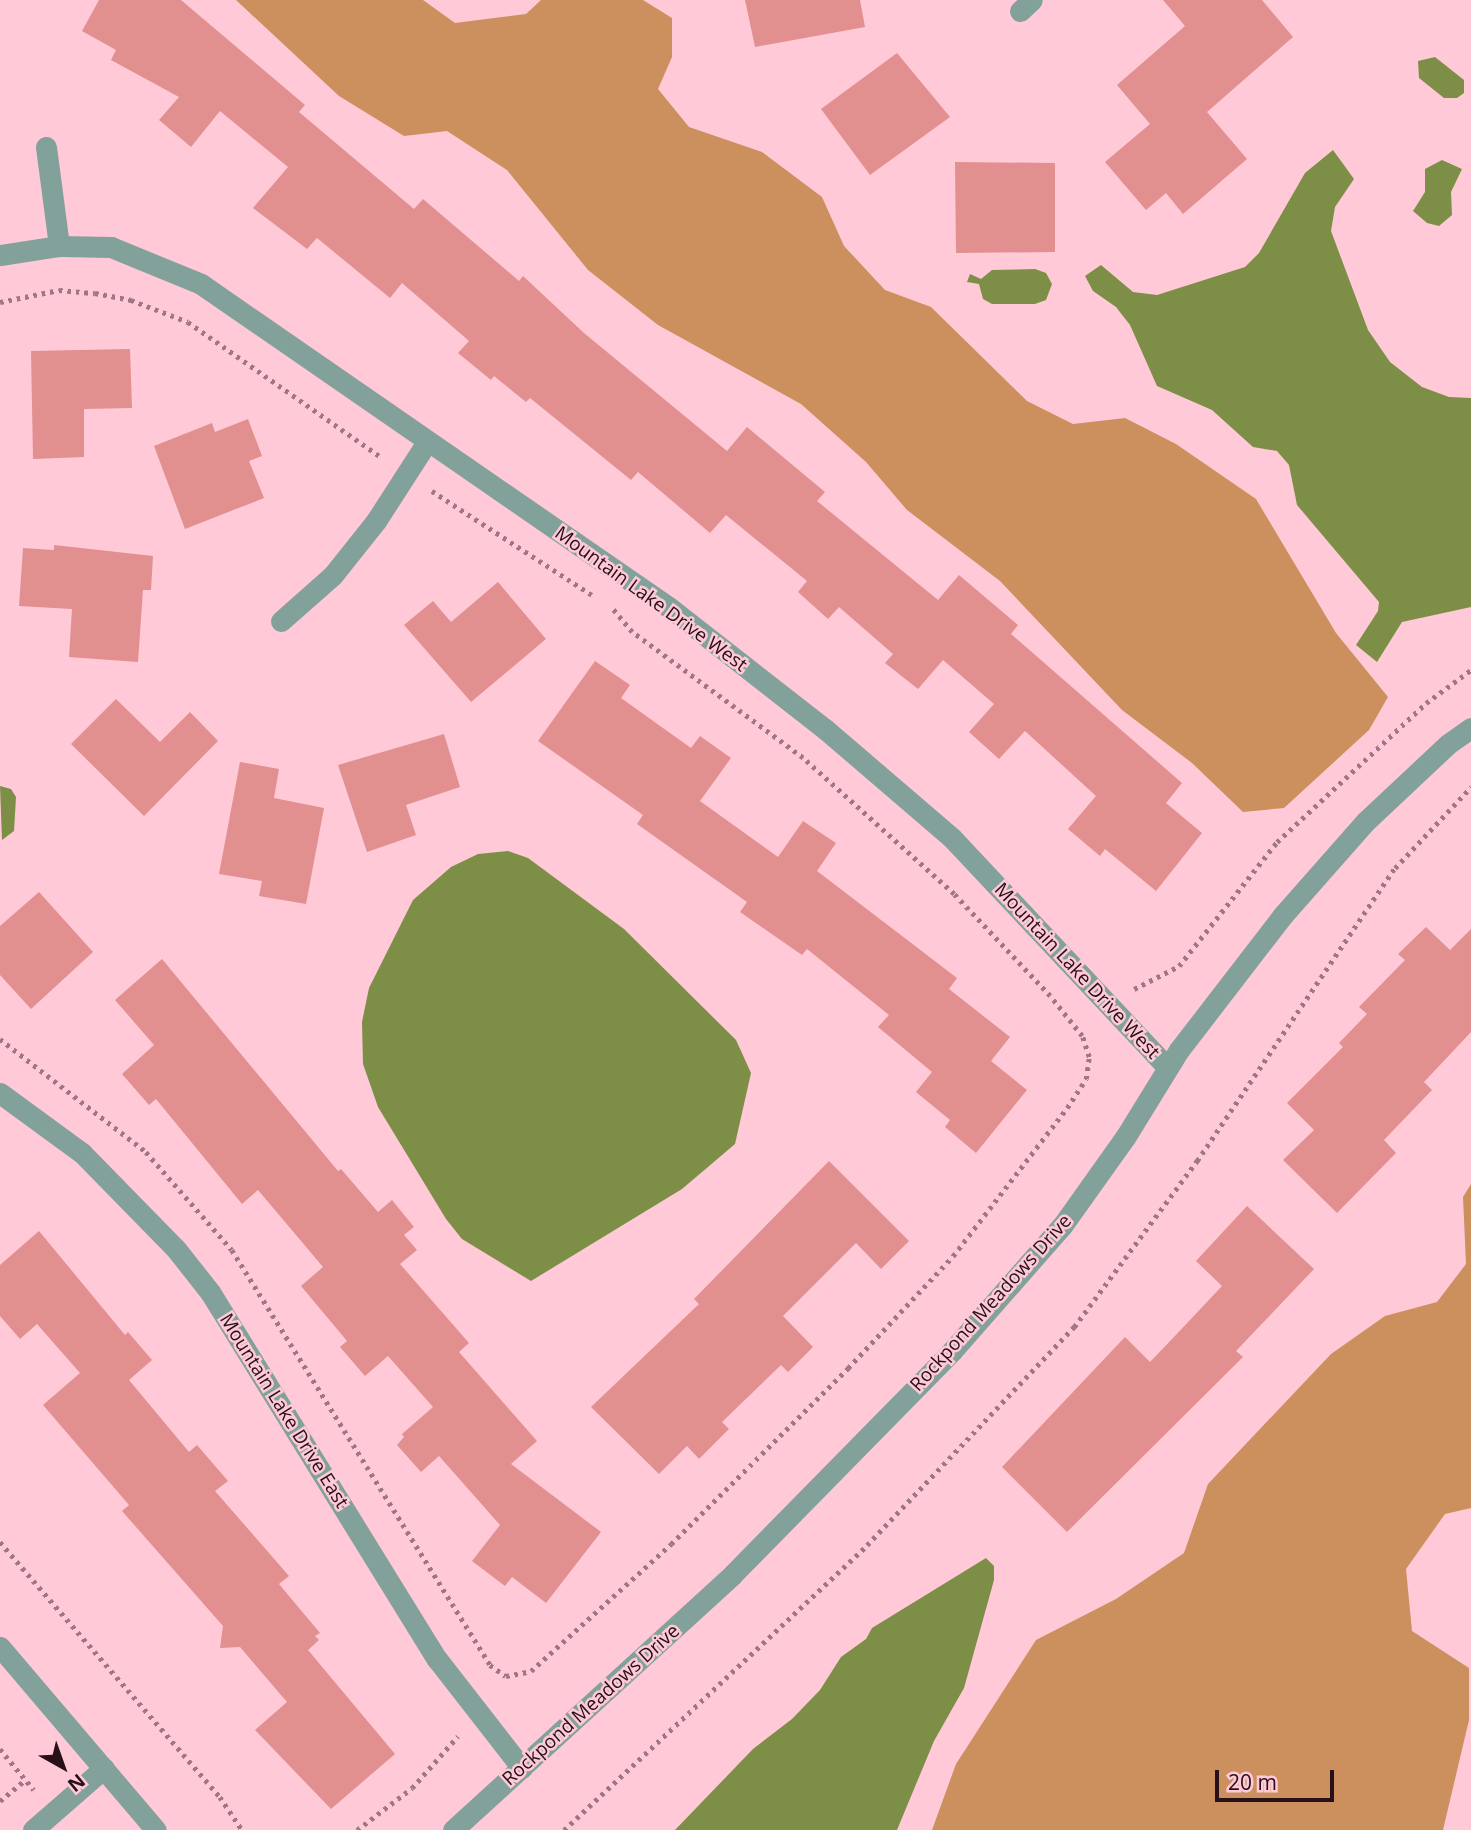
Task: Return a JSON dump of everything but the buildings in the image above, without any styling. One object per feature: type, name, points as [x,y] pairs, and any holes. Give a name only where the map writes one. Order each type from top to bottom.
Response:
[{"type":"street","points":[[46,147],[59,246]]},
{"type":"street","name":"Mountain Lake Drive West","points":[[0,255],[59,246],[110,247],[201,284],[670,608],[825,729],[952,838],[1167,1067]]},
{"type":"street","points":[[281,621],[333,575],[407,474],[427,442]]},
{"type":"street","name":"Rockpond Meadows Drive","points":[[453,1830],[733,1574],[952,1352],[1062,1226],[1126,1136],[1167,1067],[1283,915],[1366,821],[1448,744],[1471,727]]},
{"type":"street","name":"Mountain Lake Drive East","points":[[0,1093],[82,1153],[176,1249],[210,1292],[437,1658],[522,1768]]},
{"type":"street","points":[[0,1647],[156,1830]]},
{"type":"street","points":[[33,1830],[104,1768]]},
{"type":"path","points":[[0,302],[60,290],[95,293],[131,300],[188,322],[407,474],[599,598]]},
{"type":"path","points":[[357,1830],[412,1788],[479,1712],[506,1676],[531,1671],[550,1657],[671,1544],[848,1368],[953,1256],[1086,1079],[1089,1057],[1084,1042],[1041,986],[891,835],[803,758],[632,632],[608,602]]},
{"type":"path","points":[[1084,1042],[1105,1029],[1130,991],[1179,966],[1277,842],[1426,703],[1471,670]]},
{"type":"path","points":[[564,1830],[867,1545],[1074,1327],[1198,1161],[1395,868],[1471,787]]},
{"type":"path","points":[[0,1542],[220,1797],[243,1830]]},
{"type":"path","points":[[0,1801],[25,1780]]},
{"type":"shaded area","points":[[236,0],[423,0],[455,23],[526,14],[541,0],[643,0],[672,18],[672,57],[658,89],[689,127],[762,152],[822,197],[844,246],[885,290],[931,307],[1027,401],[1073,424],[1125,418],[1176,444],[1256,499],[1336,633],[1388,697],[1369,730],[1284,808],[1243,812],[1192,763],[1122,710],[1000,581],[907,510],[866,462],[801,404],[658,325],[588,270],[507,170],[447,131],[404,136],[339,96]]},
{"type":"shaded area","points":[[1435,57],[1464,80],[1464,93],[1457,98],[1444,98],[1419,78],[1418,61]]},
{"type":"shaded area","points":[[1333,150],[1354,179],[1335,207],[1331,231],[1368,330],[1390,362],[1422,387],[1449,397],[1471,398],[1471,607],[1402,622],[1377,662],[1356,645],[1378,611],[1379,602],[1297,505],[1289,465],[1277,451],[1253,447],[1212,410],[1157,386],[1130,325],[1116,307],[1093,291],[1085,276],[1101,265],[1133,292],[1157,295],[1245,267],[1259,253],[1305,173]]},
{"type":"shaded area","points":[[1442,160],[1462,169],[1451,192],[1452,215],[1439,226],[1427,223],[1413,211],[1425,192],[1425,169]]},
{"type":"shaded area","points":[[1035,269],[1046,273],[1052,284],[1046,300],[1035,304],[992,304],[983,299],[979,284],[967,282],[970,274],[981,279],[992,270]]},
{"type":"shaded area","points":[[0,786],[11,789],[16,797],[14,831],[2,840]]},
{"type":"shaded area","points":[[508,851],[528,858],[624,929],[736,1040],[751,1073],[735,1144],[682,1189],[531,1281],[462,1239],[446,1219],[378,1107],[363,1064],[362,1022],[369,988],[413,900],[451,867],[478,854]]},
{"type":"shaded area","points":[[1471,1184],[1471,1508],[1445,1514],[1406,1569],[1412,1631],[1469,1668],[1469,1720],[1443,1830],[932,1830],[956,1764],[1036,1640],[1116,1599],[1184,1553],[1208,1484],[1331,1354],[1385,1316],[1437,1302],[1466,1264],[1463,1197]]},
{"type":"shaded area","points":[[986,1558],[994,1566],[994,1580],[964,1688],[934,1741],[897,1830],[675,1830],[753,1749],[792,1719],[820,1690],[841,1657],[866,1639],[872,1628]]}]
